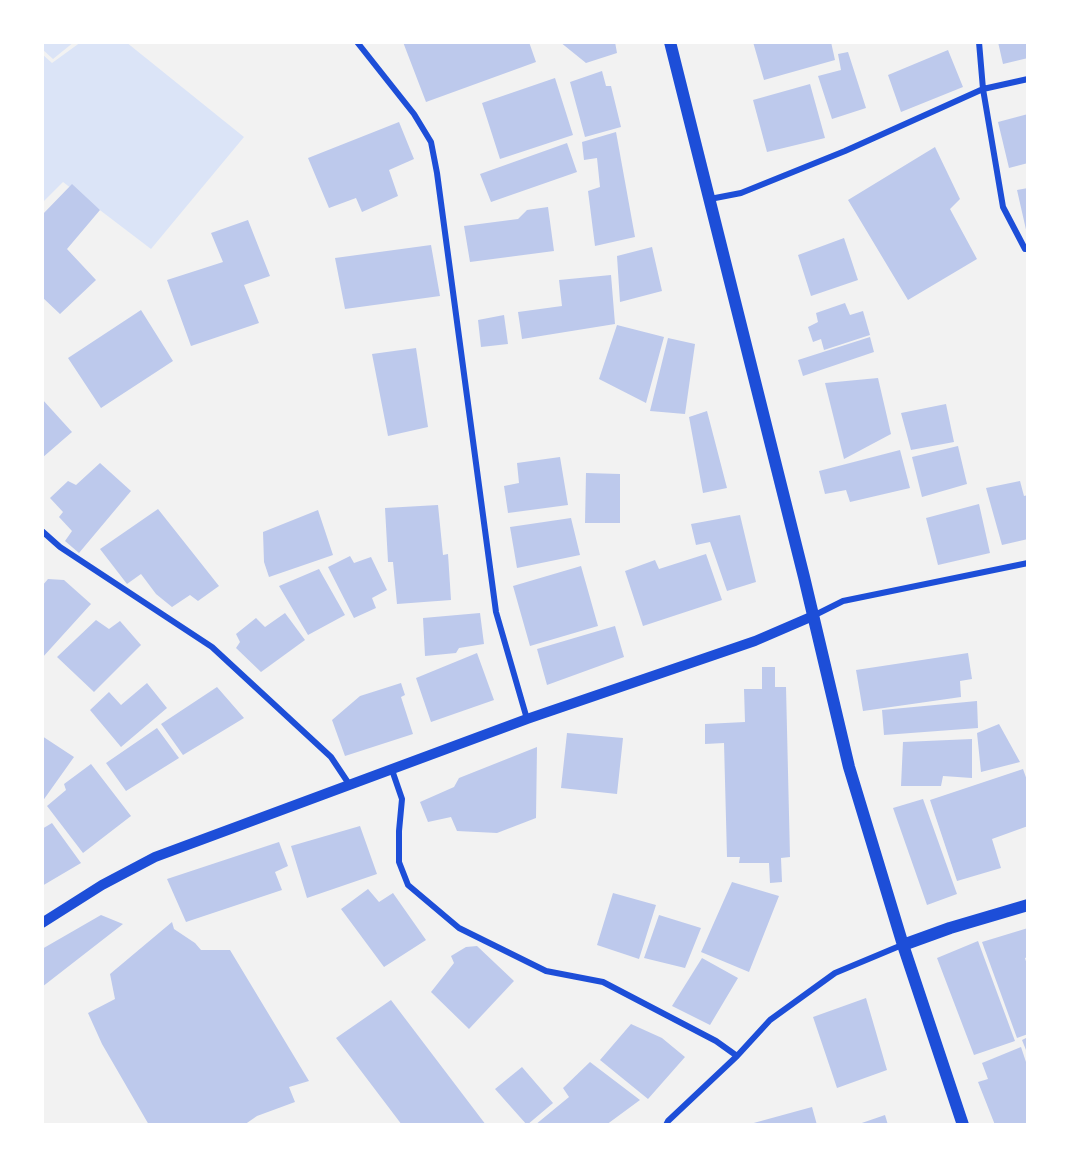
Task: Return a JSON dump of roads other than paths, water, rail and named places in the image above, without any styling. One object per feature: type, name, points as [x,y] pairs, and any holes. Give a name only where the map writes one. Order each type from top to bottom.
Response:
[{"type":"main road","points":[[670,42],[849,767],[903,945],[963,1125]]},
{"type":"main road","points":[[903,945],[950,928],[1028,905]]},
{"type":"street","points":[[357,42],[414,114],[431,142],[439,185],[496,612],[527,719]]},
{"type":"street","points":[[979,42],[983,89],[1003,207],[1025,249],[1028,249]]},
{"type":"street","points":[[710,199],[741,194],[845,151],[983,89],[1028,79]]},
{"type":"street","points":[[42,531],[60,547],[212,647],[331,757],[349,784]]},
{"type":"street","points":[[42,923],[102,885],[155,857],[527,719],[755,641],[843,601],[1028,563]]},
{"type":"street","points":[[392,770],[402,799],[399,862],[408,885],[459,928],[546,971],[603,982],[716,1041],[737,1056]]},
{"type":"street","points":[[662,1125],[667,1123],[737,1056],[770,1020],[815,986],[835,973],[903,945]]}]
